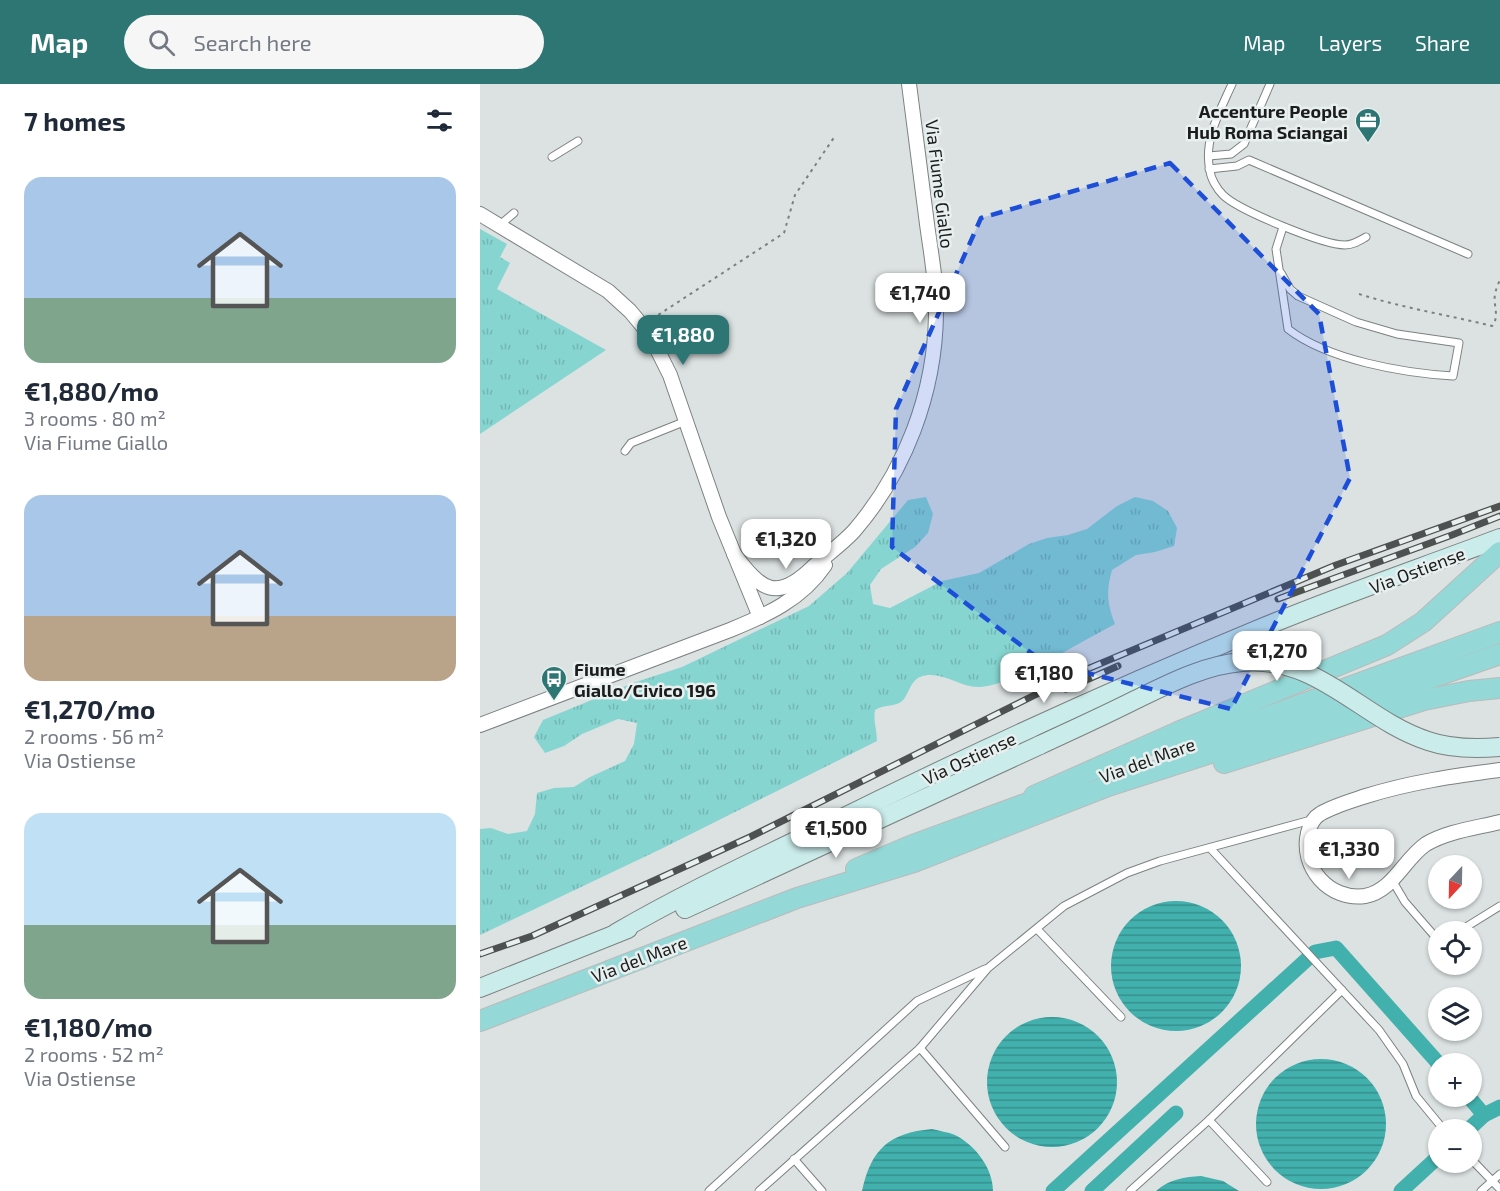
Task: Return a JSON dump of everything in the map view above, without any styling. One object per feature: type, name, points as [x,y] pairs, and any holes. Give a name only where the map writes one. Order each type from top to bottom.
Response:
[{"type":"main road","name":"Via Ostiense","points":[[616,933],[665,906],[930,775],[1137,682],[1256,630],[1500,538]]},
{"type":"main road","points":[[990,816],[1178,732],[1386,645],[1422,622],[1500,552]]},
{"type":"main road","name":"Via del Mare","points":[[797,898],[869,863],[990,816],[1500,632]]},
{"type":"main road","name":"Via del Mare","points":[[480,1020],[797,898],[914,862],[1108,786],[1273,733],[1500,654]]},
{"type":"main road","name":"Via Ostiense","points":[[480,988],[707,899],[1185,677],[1213,667],[1251,661],[1279,664],[1311,674],[1395,726],[1428,742],[1464,748],[1500,747]]},
{"type":"main road","points":[[1022,820],[1217,765],[1424,700],[1500,688]]},
{"type":"street","name":"Via Fiume Giallo","points":[[734,554],[754,579],[769,587],[780,589],[798,581],[836,549],[867,515],[895,471],[916,423],[931,369],[936,329],[936,299],[909,84]]},
{"type":"street","name":"Via Fiume Giallo","points":[[480,214],[608,291],[642,325],[661,355],[734,554],[760,617]]},
{"type":"street","name":"Via Fiume Giallo","points":[[480,725],[721,634],[760,617],[780,607],[803,590],[821,571],[836,549]]},
{"type":"street","points":[[1500,770],[1424,781],[1357,799],[1325,811],[1314,819],[1307,835],[1308,856],[1313,871],[1329,888],[1344,895],[1367,896],[1392,880],[1414,854],[1434,840],[1449,834],[1500,822]]},
{"type":"lane","points":[[1232,84],[1212,130],[1209,156],[1212,179],[1223,195],[1239,206],[1283,227],[1317,239],[1345,245],[1357,243],[1366,237]]},
{"type":"lane","points":[[1209,156],[1231,154],[1244,144],[1270,84]]},
{"type":"lane","points":[[552,157],[578,141]]},
{"type":"lane","points":[[1209,169],[1237,166],[1249,160],[1468,254]]},
{"type":"lane","points":[[500,225],[514,213]]},
{"type":"lane","points":[[1281,273],[1290,289],[1298,296],[1356,322],[1396,334],[1459,343],[1453,376],[1406,371],[1364,362],[1299,336],[1288,329],[1276,249],[1283,227]]},
{"type":"lane","points":[[625,451],[630,443],[686,421]]},
{"type":"lane","points":[[759,1191],[920,1048],[988,968],[1064,906],[1127,873],[1160,861],[1314,819]]},
{"type":"lane","points":[[1210,848],[1379,1030],[1403,1064],[1416,1096],[1435,1119]]},
{"type":"lane","points":[[1392,880],[1406,902],[1428,928]]},
{"type":"lane","points":[[1476,921],[1500,906]]},
{"type":"lane","points":[[1037,929],[1121,1017]]},
{"type":"lane","points":[[709,1191],[916,1002],[988,968]]},
{"type":"lane","points":[[1130,1191],[1209,1120],[1342,990]]},
{"type":"lane","points":[[920,1048],[1005,1147]]},
{"type":"lane","points":[[1209,1120],[1267,1182]]},
{"type":"lane","points":[[794,1159],[822,1191]]},
{"type":"lane","points":[[1482,1170],[1500,1189]]},
{"type":"lane","points":[[1481,1191],[1500,1174]]},
{"type":"path","points":[[642,325],[784,234],[795,195],[835,136]]},
{"type":"path","points":[[1359,294],[1399,306],[1443,313],[1492,326],[1498,318],[1494,296],[1500,280]]},
{"type":"highlighted area","points":[[1170,163],[1319,314],[1350,478],[1231,709],[1043,662],[892,547],[896,409],[981,218]]},
{"type":"green space","points":[[480,229],[507,244],[500,257],[510,263],[497,289],[606,350],[480,434]]},
{"type":"green space","points":[[926,497],[933,514],[928,533],[915,547],[881,569],[870,585],[873,604],[890,608],[942,581],[979,573],[1029,544],[1087,529],[1117,506],[1135,497],[1153,501],[1168,511],[1177,528],[1174,546],[1136,555],[1112,570],[1108,597],[1115,624],[1041,664],[996,684],[978,687],[935,675],[920,677],[916,679],[901,702],[875,710],[877,741],[661,849],[480,935],[480,829],[491,828],[508,834],[527,831],[535,814],[537,793],[554,788],[574,787],[625,761],[634,744],[637,723],[618,719],[545,753],[534,737],[543,720],[633,683],[682,667],[809,606],[847,573],[908,500]]},
{"type":"shaded area","points":[[1176,901],[1201,906],[1222,920],[1236,941],[1241,966],[1236,991],[1222,1012],[1201,1026],[1176,1031],[1151,1026],[1130,1012],[1116,991],[1111,966],[1116,941],[1130,920],[1151,906]]},
{"type":"shaded area","points":[[1052,1017],[1077,1022],[1098,1036],[1112,1057],[1117,1082],[1112,1107],[1098,1128],[1077,1142],[1052,1147],[1027,1142],[1006,1128],[992,1107],[987,1082],[992,1057],[1006,1036],[1027,1022]]},
{"type":"shaded area","points":[[1321,1059],[1346,1064],[1367,1078],[1381,1099],[1386,1124],[1381,1149],[1367,1170],[1346,1184],[1321,1189],[1296,1184],[1275,1170],[1261,1149],[1256,1124],[1261,1099],[1275,1078],[1296,1064]]},
{"type":"shaded area","points":[[932,1129],[955,1135],[976,1151],[990,1174],[993,1191],[862,1191],[871,1164],[884,1146],[904,1134]]},
{"type":"shaded area","points":[[1201,1176],[1223,1181],[1239,1191],[1156,1191],[1172,1181]]},
{"type":"waterway","points":[[1053,1191],[1315,952],[1336,948],[1429,1053]]},
{"type":"waterway","points":[[1477,1107],[1484,1115],[1500,1107]]},
{"type":"waterway","points":[[1092,1191],[1176,1113]]},
{"type":"waterway","points":[[1480,1119],[1484,1115]]},
{"type":"waterway","points":[[1401,1191],[1428,1166]]},
{"type":"railway","points":[[480,954],[532,936],[750,837],[1085,670],[1336,565],[1500,506]]},
{"type":"railway","points":[[1278,599],[1500,516]]},
{"type":"railway","points":[[1066,689],[1118,666]]},
{"type":"place","name":"Accenture People Hub Roma Sciangai","points":[[1368,144]]},
{"type":"place","name":"Fiume Giallo/Civico 196","points":[[554,702]]}]
